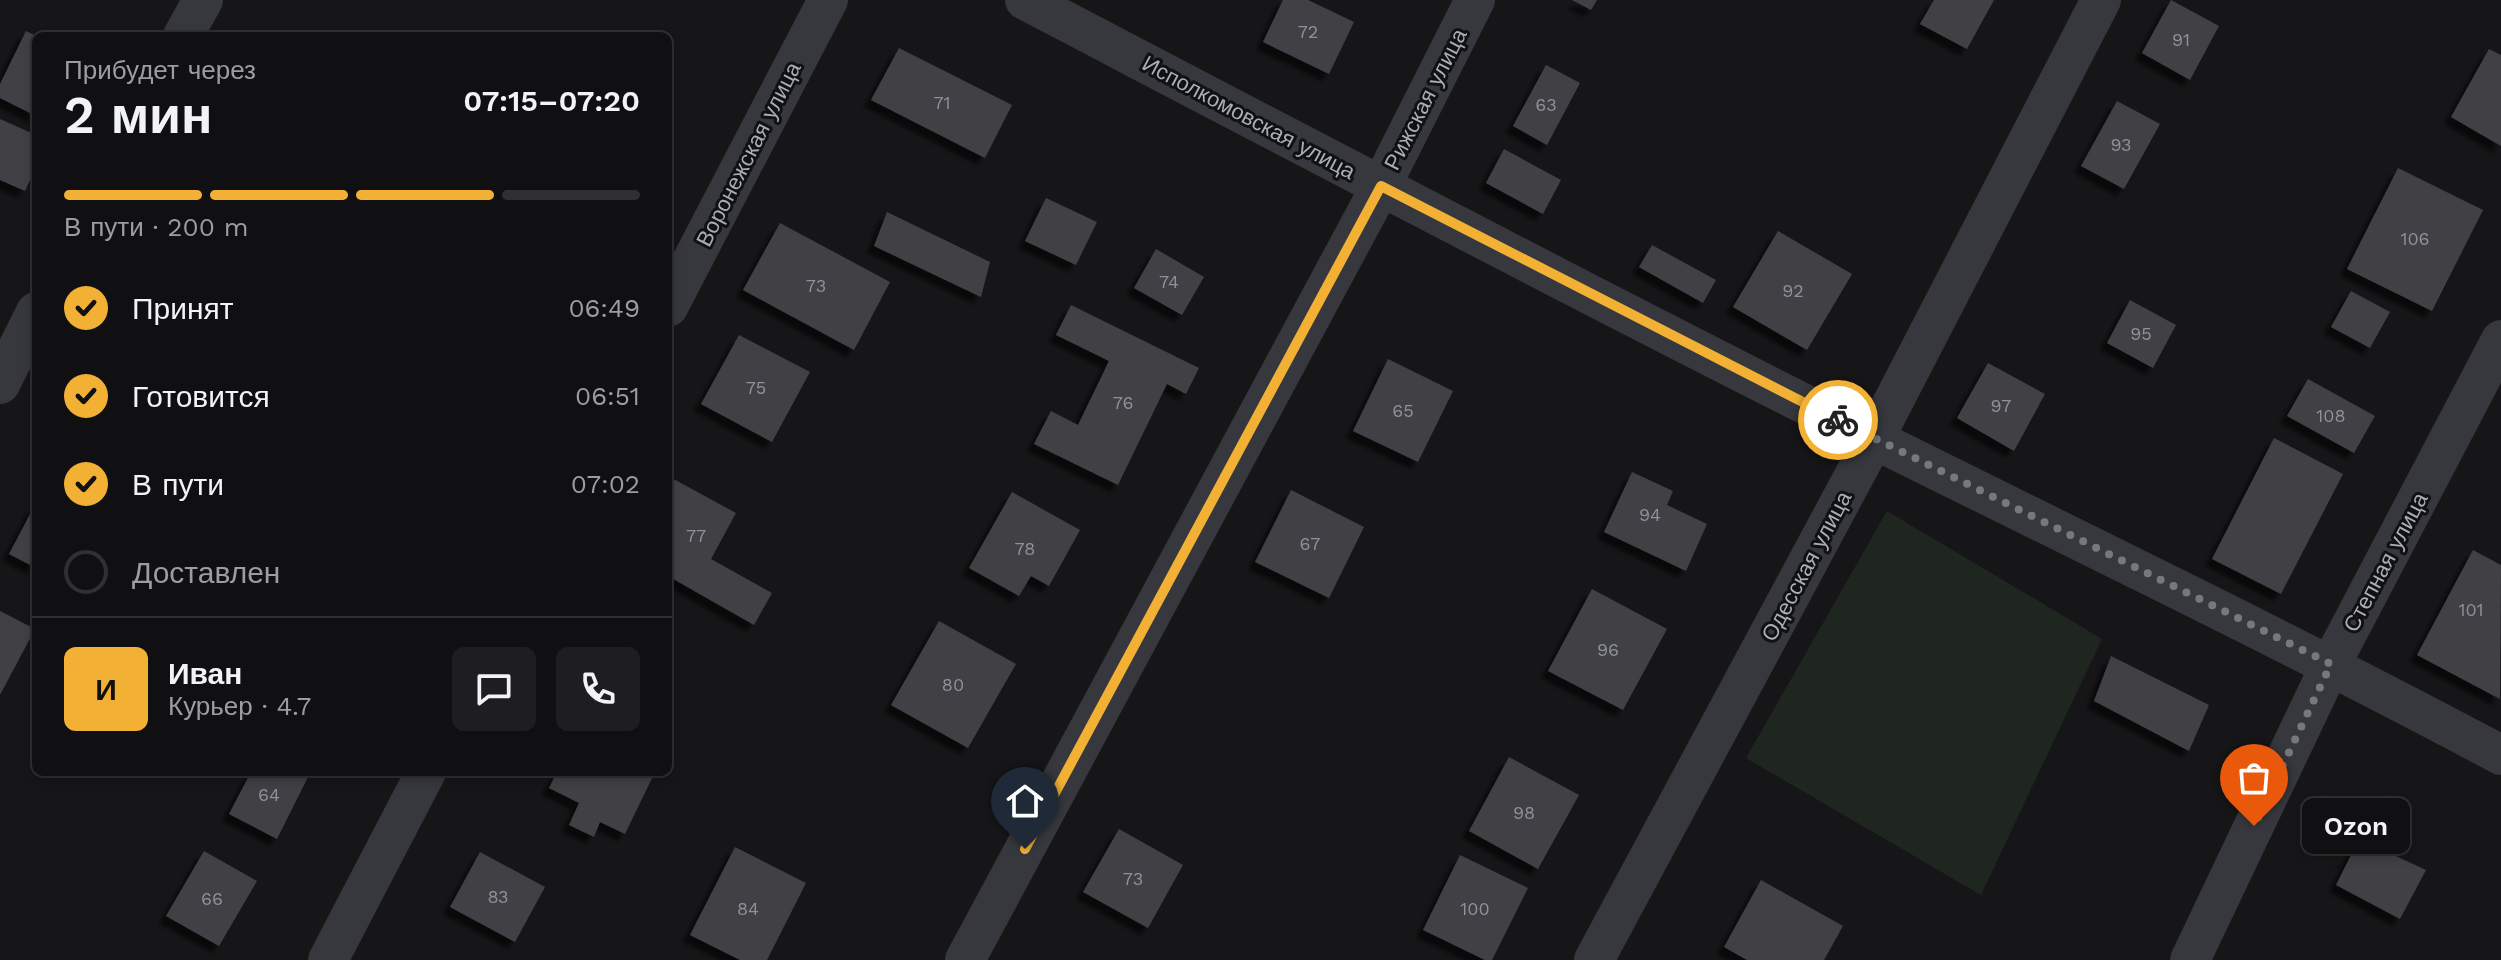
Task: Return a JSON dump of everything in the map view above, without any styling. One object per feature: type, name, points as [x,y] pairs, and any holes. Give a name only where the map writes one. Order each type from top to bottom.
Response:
[{"type":"street","points":[[185,32],[203,0]]},
{"type":"street","name":"Воронежская улица","points":[[672,299],[828,0]]},
{"type":"street","name":"Исполкомовская улица","points":[[1025,0],[1874,439],[2331,664],[2501,755]]},
{"type":"street","name":"Рижская улица","points":[[965,960],[1381,186],[1475,0]]},
{"type":"street","name":"Одесская улица","points":[[1594,960],[1874,439],[2101,0]]},
{"type":"street","points":[[0,384],[32,320]]},
{"type":"street","name":"Степная улица","points":[[2190,960],[2331,664],[2501,340]]},
{"type":"street","points":[[328,960],[424,776]]},
{"type":"shaded area","points":[[1887,511],[2102,639],[1981,895],[1746,758]]},
{"type":"building","points":[[1283,0],[1308,0],[1354,22],[1329,74],[1263,42]]},
{"type":"building","points":[[1572,0],[1597,0],[1591,10]]},
{"type":"building","points":[[1934,0],[1994,0],[1967,49],[1920,24]]},
{"type":"building","points":[[2171,0],[2219,26],[2190,80],[2142,53]]},
{"type":"building","points":[[26,31],[32,34],[32,114],[0,98],[0,84]]},
{"type":"building","points":[[899,48],[1012,105],[985,158],[871,100]]},
{"type":"building","points":[[2489,49],[2501,55],[2501,146],[2451,117]]},
{"type":"building","points":[[1546,65],[1580,83],[1547,145],[1513,126]]},
{"type":"building","points":[[2117,101],[2160,124],[2124,189],[2081,166]]},
{"type":"building","points":[[0,119],[32,133],[32,176],[25,191],[0,180]]},
{"type":"building","points":[[1504,149],[1561,180],[1543,214],[1486,183]]},
{"type":"building","points":[[2398,168],[2483,210],[2432,311],[2347,269]]},
{"type":"building","points":[[1046,198],[1097,222],[1076,265],[1025,241]]},
{"type":"building","points":[[887,212],[990,262],[981,297],[874,246]]},
{"type":"building","points":[[780,223],[890,282],[854,350],[743,290]]},
{"type":"building","points":[[1778,231],[1852,274],[1807,350],[1733,307]]},
{"type":"building","points":[[1652,245],[1716,280],[1703,303],[1639,267]]},
{"type":"building","points":[[1156,249],[1204,277],[1182,315],[1134,288]]},
{"type":"building","points":[[2351,291],[2390,312],[2370,348],[2331,327]]},
{"type":"building","points":[[2130,300],[2176,325],[2153,368],[2107,343]]},
{"type":"building","points":[[1071,305],[1199,368],[1186,394],[1167,384],[1118,485],[1034,444],[1051,411],[1078,425],[1109,361],[1056,335]]},
{"type":"building","points":[[739,335],[810,372],[772,442],[701,404]]},
{"type":"building","points":[[1388,359],[1453,391],[1418,462],[1353,431]]},
{"type":"building","points":[[1988,363],[2045,394],[2014,451],[1957,418]]},
{"type":"building","points":[[2308,379],[2375,416],[2354,453],[2287,416]]},
{"type":"building","points":[[2274,438],[2343,474],[2281,594],[2212,559]]},
{"type":"building","points":[[1632,472],[1673,491],[1667,505],[1707,524],[1686,571],[1604,532]]},
{"type":"building","points":[[672,478],[736,513],[711,559],[772,593],[754,625],[672,578]]},
{"type":"building","points":[[1291,490],[1364,527],[1329,598],[1255,562]]},
{"type":"building","points":[[1012,492],[1080,530],[1049,586],[1031,576],[1019,596],[969,568]]},
{"type":"building","points":[[32,511],[32,566],[9,554]]},
{"type":"building","points":[[2473,550],[2501,565],[2500,699],[2417,655]]},
{"type":"building","points":[[1592,589],[1667,629],[1623,710],[1548,671]]},
{"type":"building","points":[[0,611],[32,627],[32,635],[0,695]]},
{"type":"building","points":[[939,621],[1016,664],[968,748],[891,705]]},
{"type":"building","points":[[2111,656],[2209,705],[2189,751],[2094,701]]},
{"type":"building","points":[[1509,757],[1579,795],[1538,869],[1469,831]]},
{"type":"building","points":[[249,776],[308,776],[277,839],[229,814]]},
{"type":"building","points":[[555,776],[653,776],[625,834],[600,822],[594,837],[569,825],[579,803],[549,788]]},
{"type":"building","points":[[1119,829],[1183,865],[1148,928],[1083,892]]},
{"type":"building","points":[[2359,839],[2426,870],[2400,919],[2336,885]]},
{"type":"building","points":[[735,847],[806,883],[767,960],[740,960],[690,935]]},
{"type":"building","points":[[204,851],[257,881],[219,946],[166,916]]},
{"type":"building","points":[[480,852],[545,887],[515,942],[450,907]]},
{"type":"building","points":[[1460,855],[1528,888],[1492,960],[1485,960],[1423,930]]},
{"type":"building","points":[[1761,880],[1843,926],[1824,960],[1747,960],[1724,947]]},
{"type":"way so far","points":[[1838,420],[2331,664],[2254,826]]},
{"type":"place","name":"Ozon","points":[[2254,826]]},
{"type":"route","points":[[1025,849],[1381,186],[1838,420]]}]
